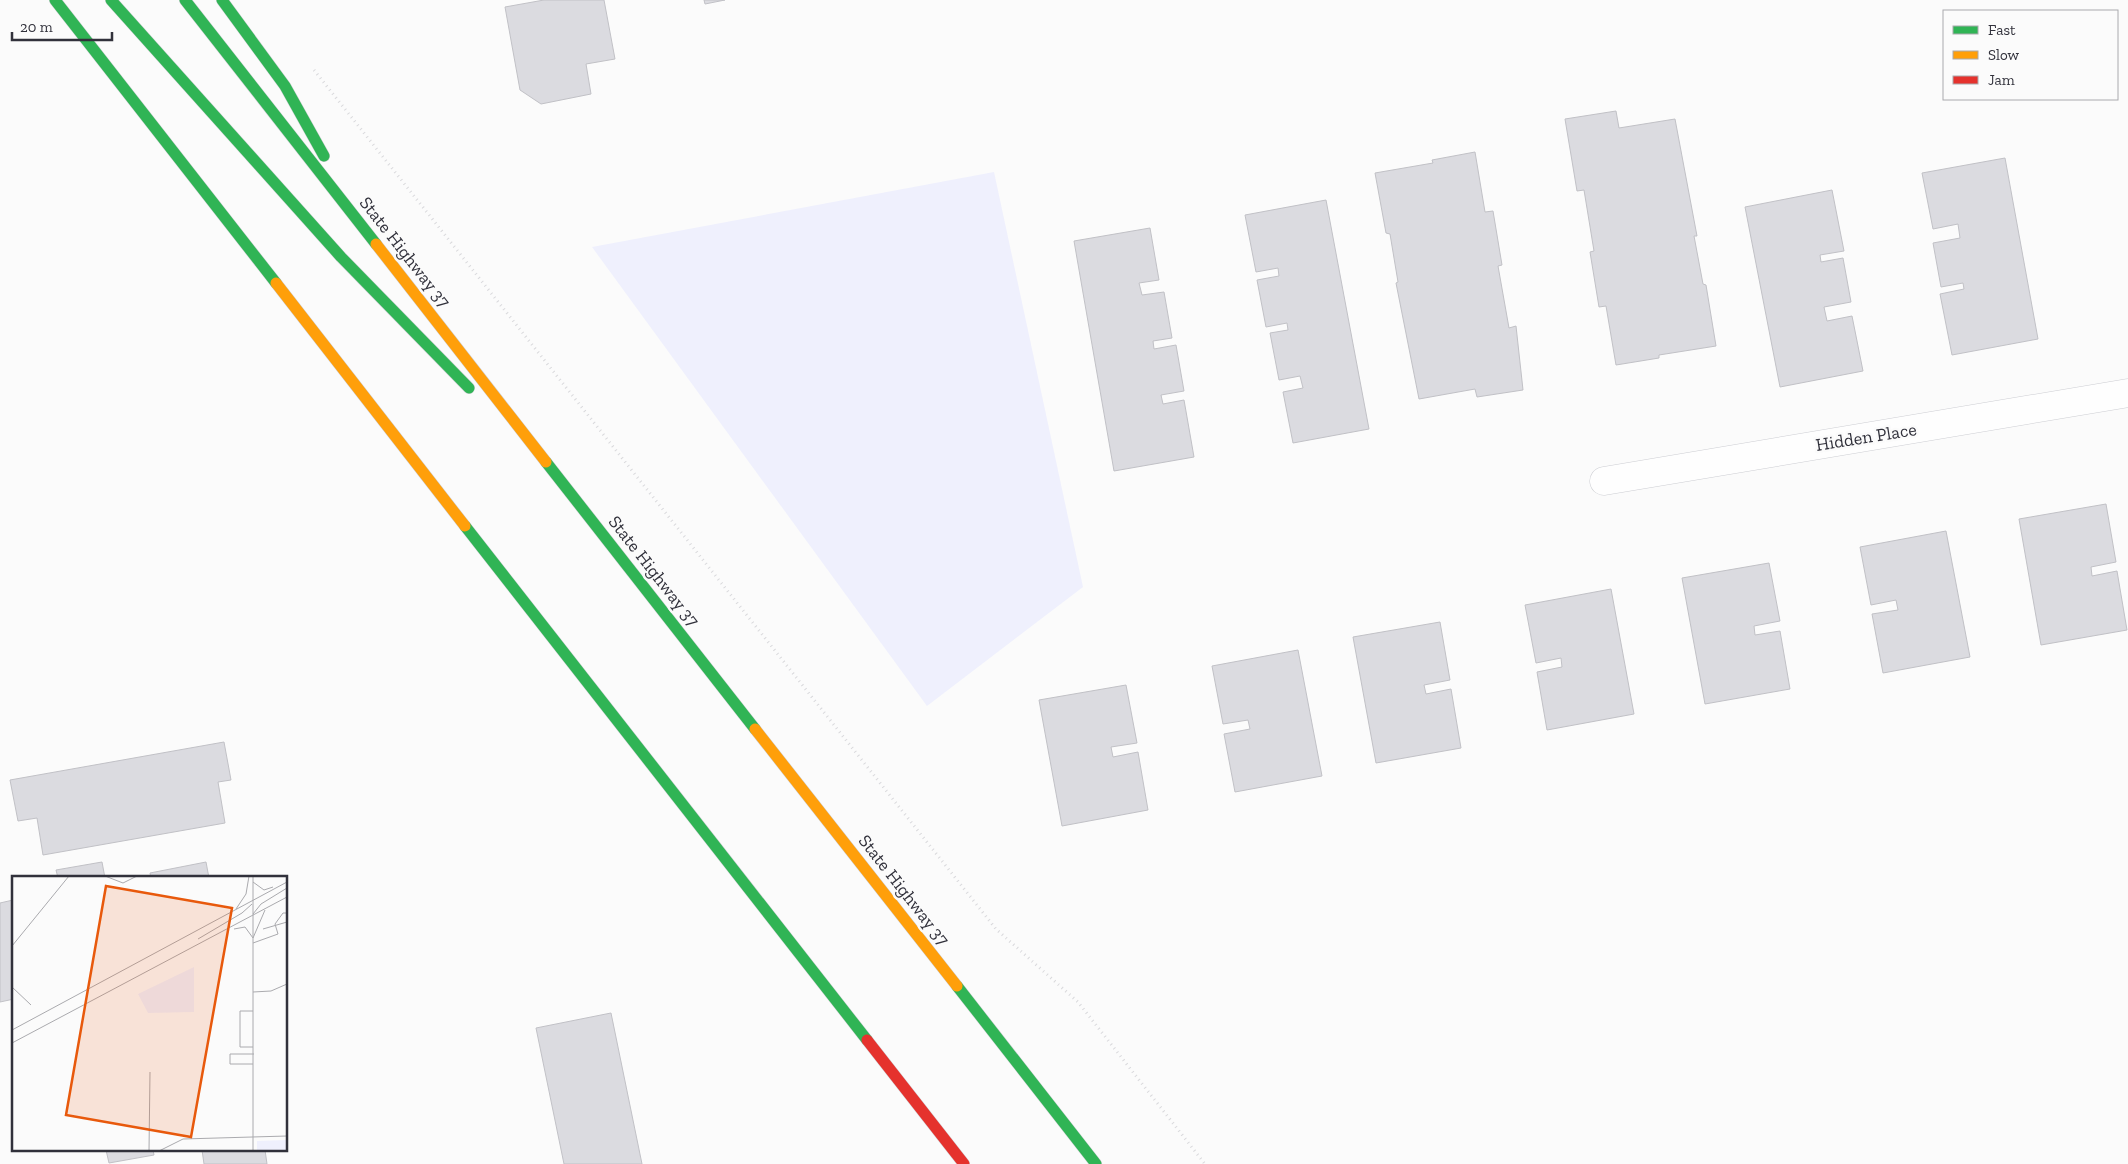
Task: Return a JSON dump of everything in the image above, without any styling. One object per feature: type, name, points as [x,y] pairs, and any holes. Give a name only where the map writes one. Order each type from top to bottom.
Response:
[{"type":"main road","points":[[54,0],[964,1164]]},
{"type":"main road","points":[[111,0],[341,257],[479,398]]},
{"type":"main road","name":"State Highway 37","points":[[185,0],[1096,1164]]},
{"type":"main road","points":[[222,0],[285,86],[365,230]]},
{"type":"main road","points":[[492,412],[568,490]]},
{"type":"street","name":"Hidden Place","points":[[1604,481],[2128,393]]},
{"type":"path","points":[[308,62],[996,929],[1078,1002],[1205,1164]]},
{"type":"shaded area","points":[[994,172],[1083,587],[927,706],[592,247]]},
{"type":"building","points":[[544,0],[604,0],[615,59],[586,64],[591,94],[541,104],[520,90],[505,7]]},
{"type":"building","points":[[704,0],[725,0],[705,4]]},
{"type":"building","points":[[1616,111],[1619,128],[1675,119],[1697,236],[1694,236],[1703,284],[1706,285],[1716,346],[1659,355],[1659,358],[1616,365],[1606,306],[1599,307],[1590,252],[1594,251],[1584,190],[1577,191],[1565,119]]},
{"type":"building","points":[[1475,152],[1485,212],[1493,211],[1502,265],[1498,266],[1509,328],[1516,326],[1523,390],[1477,397],[1475,389],[1419,399],[1396,283],[1398,282],[1390,234],[1386,233],[1375,173],[1433,163],[1432,160]]},
{"type":"building","points":[[2005,158],[2038,339],[1952,355],[1940,294],[1964,289],[1963,283],[1941,287],[1933,243],[1960,238],[1958,224],[1933,229],[1922,173]]},
{"type":"building","points":[[1832,190],[1844,251],[1820,255],[1821,262],[1843,258],[1851,302],[1824,307],[1827,321],[1852,316],[1863,371],[1780,387],[1745,207]]},
{"type":"building","points":[[1326,200],[1369,429],[1293,443],[1283,392],[1303,388],[1300,376],[1279,380],[1270,333],[1288,330],[1287,323],[1266,327],[1257,280],[1279,276],[1278,268],[1256,272],[1245,215]]},
{"type":"building","points":[[1150,228],[1159,280],[1139,283],[1142,295],[1164,292],[1172,338],[1153,341],[1154,349],[1176,345],[1184,391],[1161,395],[1163,404],[1184,400],[1194,457],[1114,471],[1074,241]]},
{"type":"building","points":[[2106,504],[2116,562],[2091,567],[2092,576],[2117,571],[2127,630],[2041,645],[2019,519]]},
{"type":"building","points":[[1946,531],[1970,657],[1883,673],[1872,614],[1898,610],[1896,600],[1871,605],[1860,547]]},
{"type":"building","points":[[1769,563],[1780,621],[1754,626],[1755,635],[1780,631],[1790,689],[1705,704],[1682,578]]},
{"type":"building","points":[[1611,589],[1634,714],[1547,730],[1537,672],[1562,667],[1561,658],[1536,663],[1525,605]]},
{"type":"building","points":[[1440,622],[1450,680],[1424,685],[1426,694],[1451,689],[1461,748],[1376,763],[1353,637]]},
{"type":"building","points":[[1298,650],[1322,776],[1235,792],[1224,734],[1250,729],[1248,720],[1223,724],[1212,666]]},
{"type":"building","points":[[1126,685],[1137,743],[1111,747],[1113,757],[1138,752],[1148,810],[1062,826],[1039,700]]},
{"type":"building","points":[[224,742],[231,780],[218,782],[225,823],[43,855],[37,818],[18,821],[10,780]]},
{"type":"building","points":[[102,862],[105,876],[58,876],[56,870]]},
{"type":"building","points":[[206,862],[209,876],[151,876],[150,873]]},
{"type":"building","points":[[12,900],[12,999],[0,1002],[0,903]]},
{"type":"building","points":[[611,1013],[642,1164],[564,1164],[536,1028]]},
{"type":"building","points":[[106,1152],[153,1152],[154,1155],[109,1163]]},
{"type":"building","points":[[202,1152],[265,1152],[267,1164],[204,1164]]},
{"type":"traffic: fast","points":[[55,0],[276,283]]},
{"type":"traffic: fast","points":[[111,0],[341,257],[469,388]]},
{"type":"traffic: fast","points":[[185,0],[376,244]]},
{"type":"traffic: fast","points":[[222,0],[285,86],[324,156]]},
{"type":"traffic: fast","points":[[546,462],[755,729]]},
{"type":"traffic: fast","points":[[465,526],[867,1040]]},
{"type":"traffic: fast","points":[[957,986],[1096,1164]]},
{"type":"traffic: slow","points":[[376,244],[546,462]]},
{"type":"traffic: slow","points":[[276,283],[465,526]]},
{"type":"traffic: slow","points":[[755,729],[957,986]]},
{"type":"traffic: jam","points":[[867,1040],[964,1164]]}]
